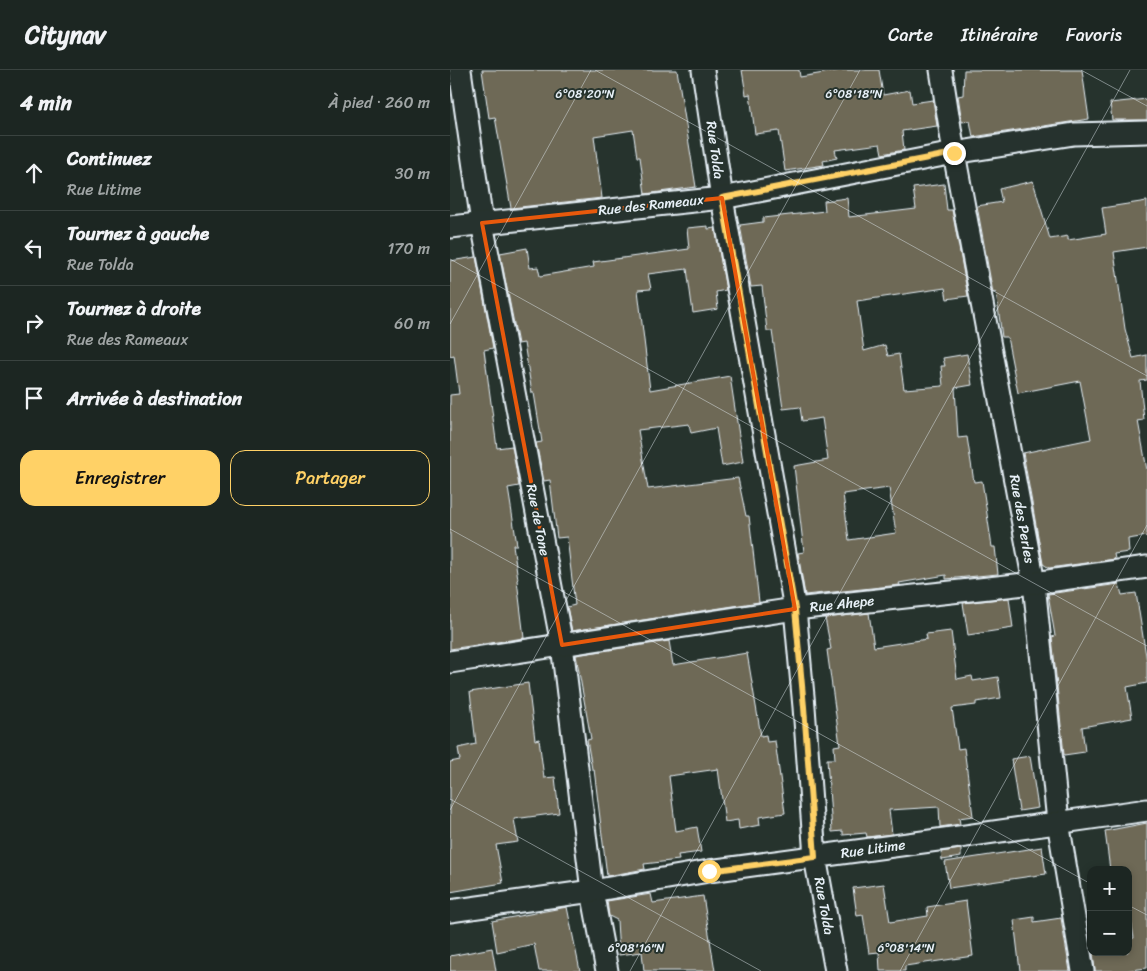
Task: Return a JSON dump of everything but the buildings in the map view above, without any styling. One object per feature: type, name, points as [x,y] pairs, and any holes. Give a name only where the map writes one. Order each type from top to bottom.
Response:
[{"type":"street","name":"Rue de Tone","points":[[460,70],[482,222],[562,645],[592,891],[607,971]]},
{"type":"street","name":"Rue Tolda","points":[[703,70],[722,198],[795,609],[815,857],[836,971]]},
{"type":"street","name":"Rue des Perles","points":[[941,70],[954,153],[1034,583],[1058,822],[1083,971]]},
{"type":"street","name":"Rue des Rameaux","points":[[450,227],[482,222],[722,198],[954,153],[1074,134],[1147,132]]},
{"type":"street","name":"Rue Ahepe","points":[[450,662],[795,609],[1034,583],[1147,567]]},
{"type":"street","name":"Rue Litime","points":[[450,911],[592,891],[709,871],[1147,810]]},
{"type":"highlighted area","points":[[722,198],[795,609],[562,645],[482,223]]},
{"type":"route","points":[[709,871],[815,857],[795,609],[722,198],[954,153]]}]
